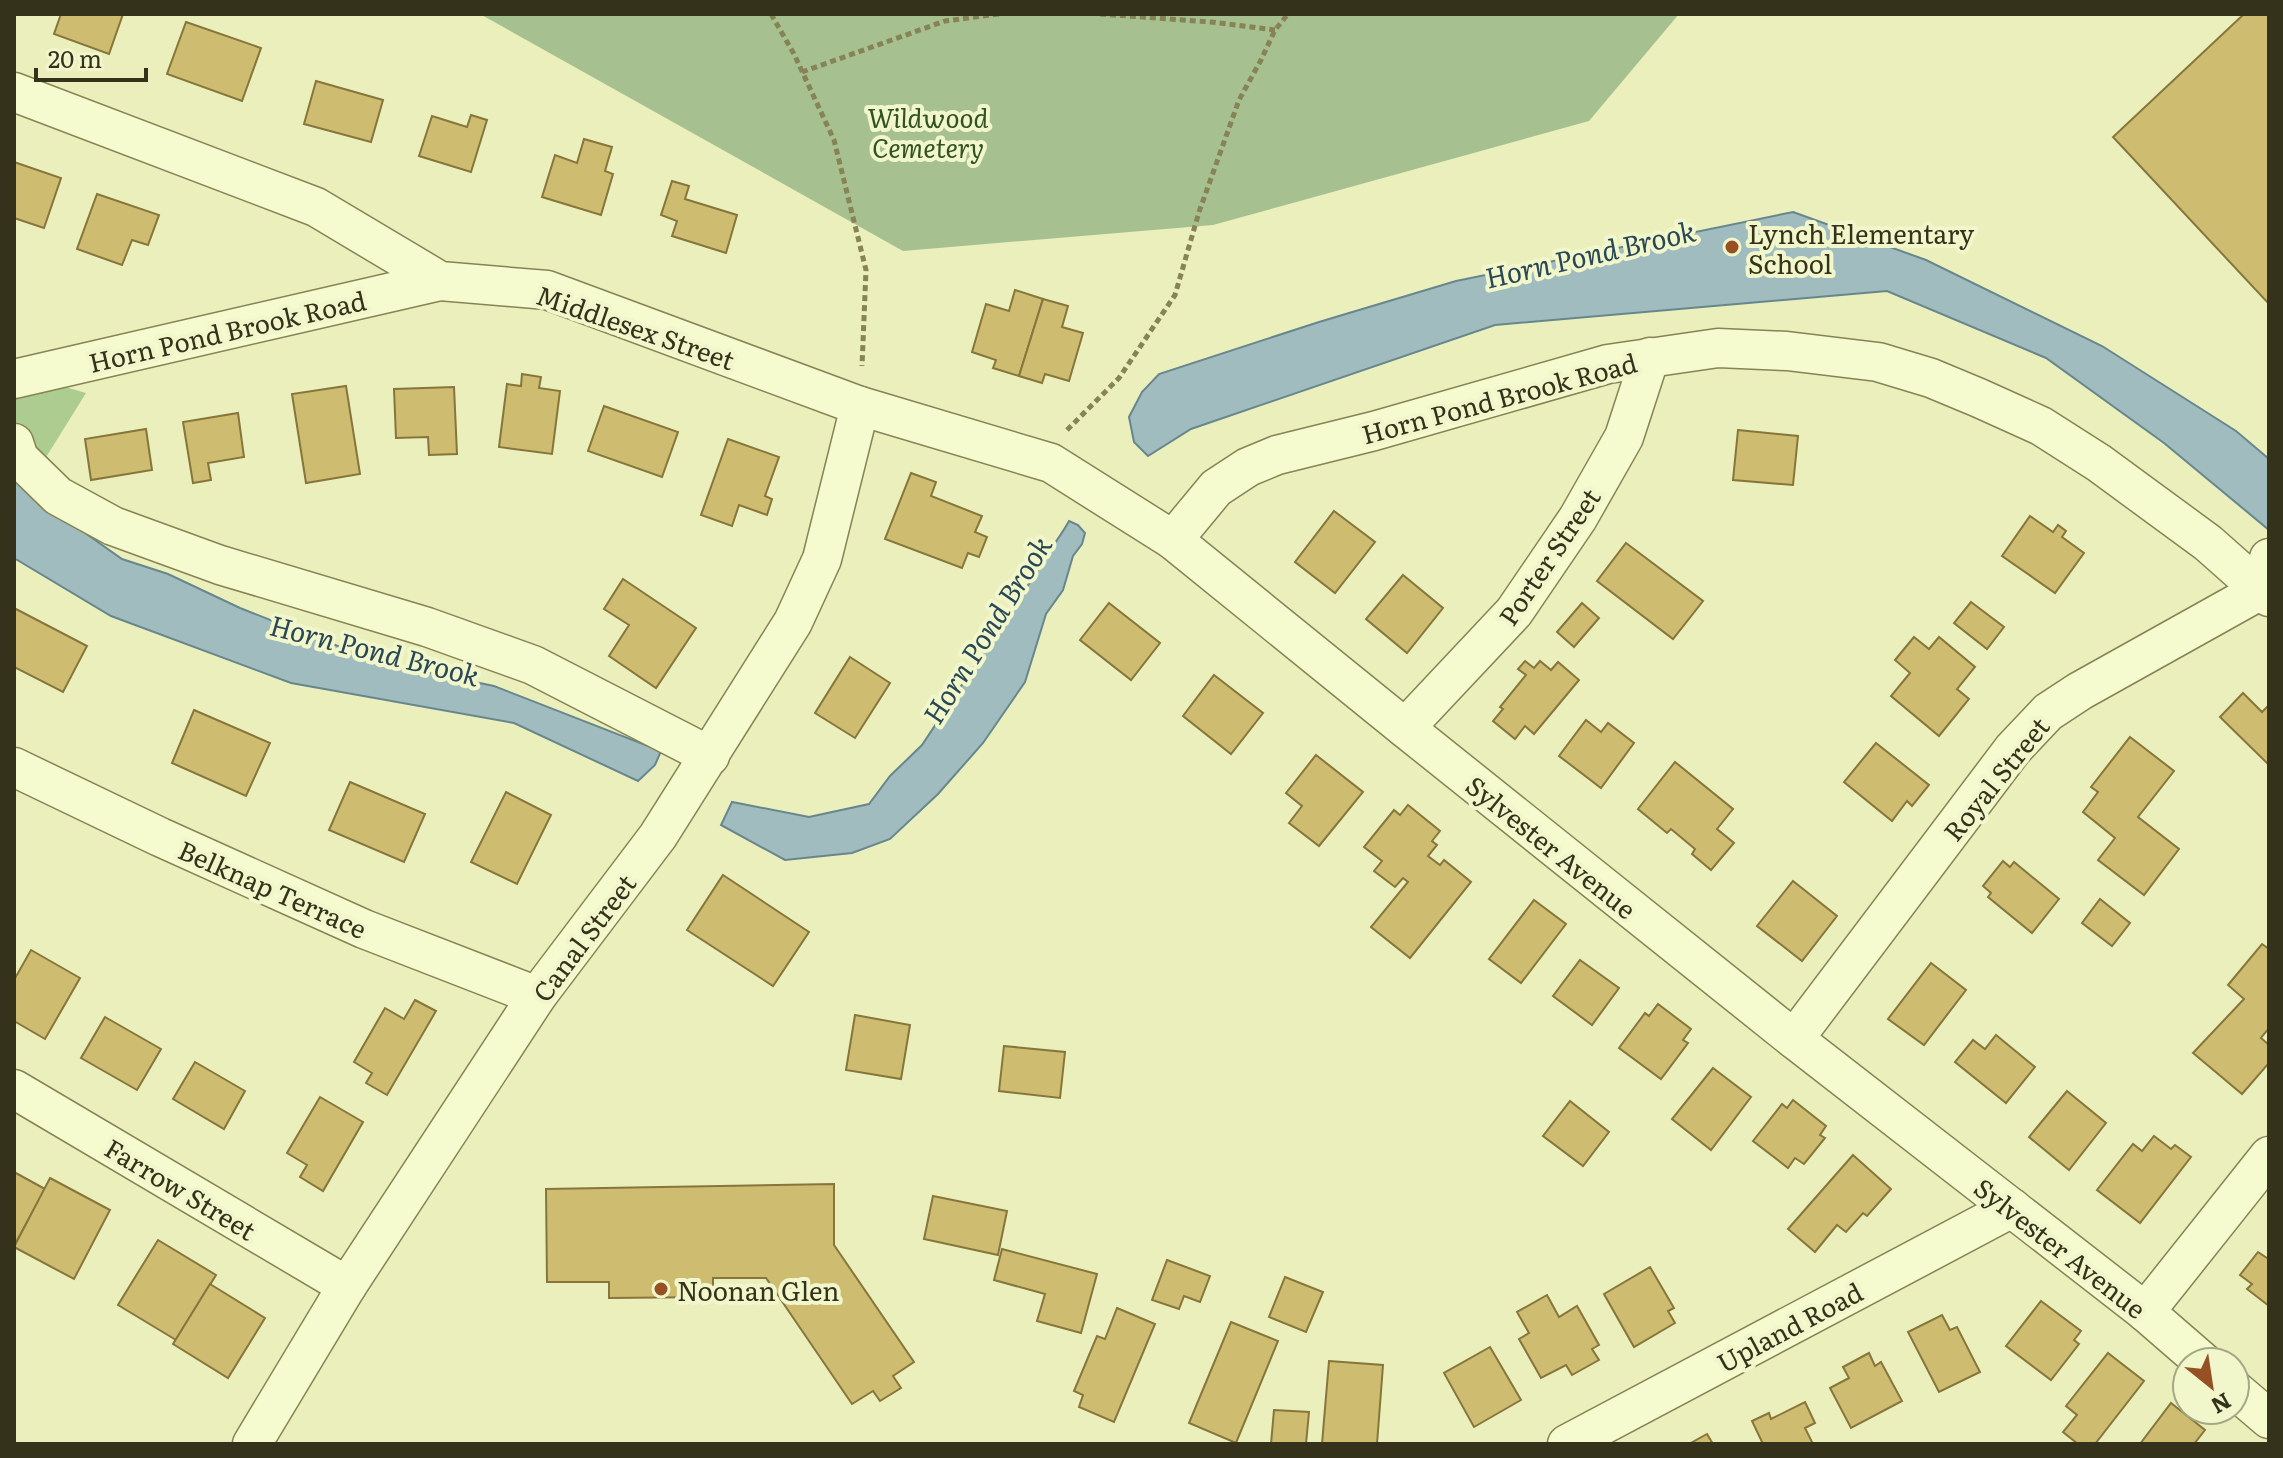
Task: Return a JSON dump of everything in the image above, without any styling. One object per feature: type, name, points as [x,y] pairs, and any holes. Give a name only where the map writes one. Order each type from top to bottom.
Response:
[{"type":"street","name":"Middlesex Street","points":[[14,92],[316,207],[440,281],[547,290],[860,406]]},
{"type":"street","name":"Horn Pond Brook Road","points":[[14,379],[440,281]]},
{"type":"street","name":"Horn Pond Brook Road","points":[[1173,540],[1216,488],[1248,467],[1277,455],[1374,431],[1608,364],[1718,348],[1787,351],[1878,362],[1931,378],[1979,398],[2041,426],[2099,463],[2266,582]]},
{"type":"street","name":"Porter Street","points":[[1405,728],[1514,612],[1578,518],[1624,437],[1650,357]]},
{"type":"street","name":"Sylvester Avenue","points":[[860,406],[1051,463],[1173,540],[1794,1039],[2184,1346]]},
{"type":"street","name":"Canal Street","points":[[252,1444],[347,1286],[537,996],[658,836],[793,622],[822,559],[860,406]]},
{"type":"street","points":[[14,443],[19,458],[58,496],[113,526],[220,565],[427,627],[533,665],[710,756]]},
{"type":"street","name":"Royal Street","points":[[1794,1039],[2013,749],[2048,712],[2266,582]]},
{"type":"street","name":"Belknap Terrace","points":[[14,767],[364,929],[537,996]]},
{"type":"street","name":"Farrow Street","points":[[14,1089],[347,1286]]},
{"type":"street","points":[[2145,1312],[2269,1156]]},
{"type":"street","name":"Upland Road","points":[[1567,1444],[2012,1208]]},
{"type":"street","points":[[2251,1404],[2269,1419]]},
{"type":"path","points":[[771,14],[834,140],[866,270],[860,406]]},
{"type":"path","points":[[802,72],[945,21],[999,14]]},
{"type":"path","points":[[1100,14],[1275,30]]},
{"type":"path","points":[[1038,460],[1119,378],[1175,295],[1199,212],[1239,100],[1275,30],[1288,14]]},
{"type":"green space","name":"Wildwood Cemetery","points":[[480,14],[1679,14],[1589,121],[1213,225],[903,251]]},
{"type":"green space","points":[[14,372],[86,393],[15,507],[14,506]]},
{"type":"water","name":"Horn Pond Brook","points":[[1793,212],[1926,260],[2102,346],[2236,431],[2269,459],[2269,530],[2164,443],[2046,358],[1887,291],[1495,325],[1191,429],[1148,456],[1134,442],[1129,417],[1142,392],[1159,374],[1456,281]]},
{"type":"water","name":"Horn Pond Brook","points":[[14,474],[71,523],[122,559],[168,574],[240,608],[392,665],[494,686],[661,751],[655,765],[638,781],[514,723],[291,683],[111,616],[14,558]]},
{"type":"water","name":"Horn Pond Brook","points":[[1069,521],[1085,533],[1082,544],[1073,556],[1063,590],[1046,614],[1025,682],[983,743],[938,794],[890,839],[852,853],[785,860],[721,825],[732,802],[809,817],[869,804],[890,776],[922,745]]},
{"type":"building","points":[[61,14],[123,14],[109,54],[54,34]]},
{"type":"building","points":[[2244,14],[2269,14],[2269,304],[2113,137]]},
{"type":"building","points":[[186,22],[261,48],[242,101],[167,74]]},
{"type":"building","points":[[316,81],[383,100],[371,142],[304,124]]},
{"type":"building","points":[[471,115],[487,120],[471,172],[419,156],[432,116],[467,127]]},
{"type":"building","points":[[584,139],[612,147],[605,171],[613,174],[601,215],[542,197],[555,155],[577,163]]},
{"type":"building","points":[[14,162],[61,178],[44,228],[14,218]]},
{"type":"building","points":[[672,181],[689,186],[685,199],[737,215],[726,253],[672,236],[677,221],[661,215]]},
{"type":"building","points":[[97,194],[159,215],[148,245],[132,240],[122,265],[77,249]]},
{"type":"building","points":[[1015,290],[1043,299],[1019,376],[993,368],[996,360],[972,352],[986,304],[1009,311]]},
{"type":"building","points":[[1043,299],[1068,306],[1062,327],[1083,333],[1069,381],[1045,374],[1042,383],[1019,376]]},
{"type":"building","points":[[522,374],[541,377],[539,388],[560,391],[552,454],[499,447],[507,384],[521,386]]},
{"type":"building","points":[[346,386],[360,474],[306,483],[292,394]]},
{"type":"building","points":[[454,387],[457,454],[429,455],[428,437],[396,438],[394,389]]},
{"type":"building","points":[[604,406],[678,432],[662,477],[588,451]]},
{"type":"building","points":[[238,413],[244,457],[208,463],[211,480],[193,483],[183,422]]},
{"type":"building","points":[[146,429],[152,470],[91,480],[85,439]]},
{"type":"building","points":[[1738,430],[1798,436],[1793,485],[1733,480]]},
{"type":"building","points":[[728,439],[779,457],[765,496],[772,499],[767,515],[739,505],[732,526],[701,515]]},
{"type":"building","points":[[911,473],[936,482],[931,496],[982,516],[975,532],[987,537],[979,557],[968,553],[962,568],[885,539]]},
{"type":"building","points":[[1334,511],[1375,542],[1335,593],[1295,562]]},
{"type":"building","points":[[2030,516],[2053,532],[2058,525],[2066,531],[2062,537],[2084,553],[2055,593],[2002,556]]},
{"type":"building","points":[[1626,543],[1703,601],[1673,639],[1597,581]]},
{"type":"building","points":[[1403,575],[1443,608],[1407,653],[1366,619]]},
{"type":"building","points":[[623,579],[696,628],[656,688],[609,656],[629,625],[604,609]]},
{"type":"building","points":[[1971,602],[2004,627],[1987,649],[1954,623]]},
{"type":"building","points":[[1109,603],[1160,643],[1131,680],[1080,640]]},
{"type":"building","points":[[1582,603],[1599,618],[1574,647],[1557,632]]},
{"type":"building","points":[[14,608],[87,646],[63,692],[14,667]]},
{"type":"building","points":[[1914,637],[1929,649],[1939,637],[1975,667],[1957,689],[1969,699],[1939,736],[1891,696],[1910,673],[1895,660]]},
{"type":"building","points":[[850,657],[890,683],[855,738],[815,713]]},
{"type":"building","points":[[1525,661],[1534,668],[1540,661],[1551,670],[1558,662],[1579,680],[1534,734],[1525,726],[1515,739],[1493,721],[1503,709],[1500,707],[1526,675],[1518,669]]},
{"type":"building","points":[[1214,675],[1263,713],[1231,754],[1183,716]]},
{"type":"building","points":[[2243,693],[2262,712],[2269,705],[2269,765],[2220,717]]},
{"type":"building","points":[[194,710],[270,743],[246,796],[172,763]]},
{"type":"building","points":[[1586,720],[1601,732],[1608,723],[1634,743],[1601,788],[1559,756]]},
{"type":"building","points":[[2130,737],[2174,771],[2138,817],[2179,849],[2144,895],[2098,860],[2115,838],[2083,812],[2098,792],[2091,787]]},
{"type":"building","points":[[1876,743],[1929,785],[1912,806],[1907,801],[1892,821],[1844,782]]},
{"type":"building","points":[[1316,755],[1363,792],[1319,846],[1289,823],[1302,806],[1286,793]]},
{"type":"building","points":[[1675,762],[1733,809],[1717,829],[1734,843],[1711,870],[1692,854],[1695,849],[1671,829],[1667,833],[1638,809]]},
{"type":"building","points":[[350,782],[425,814],[404,862],[329,830]]},
{"type":"building","points":[[506,792],[551,815],[517,884],[471,862]]},
{"type":"building","points":[[1408,805],[1440,831],[1432,841],[1437,845],[1428,856],[1440,865],[1444,860],[1471,882],[1410,958],[1371,927],[1408,882],[1403,878],[1395,887],[1374,871],[1382,861],[1364,847],[1394,810],[1400,815]]},
{"type":"building","points":[[2003,861],[2010,867],[2014,862],[2059,899],[2032,933],[1988,897],[1991,893],[1983,886]]},
{"type":"building","points":[[723,875],[809,932],[773,986],[687,930]]},
{"type":"building","points":[[1793,881],[1837,916],[1802,961],[1757,926]]},
{"type":"building","points":[[2100,899],[2130,923],[2112,946],[2082,923]]},
{"type":"building","points":[[1534,900],[1566,924],[1521,983],[1489,959]]},
{"type":"building","points":[[2262,944],[2269,949],[2269,1028],[2261,1038],[2269,1045],[2269,1063],[2242,1094],[2193,1053],[2244,999],[2228,985]]},
{"type":"building","points":[[31,950],[80,978],[45,1039],[14,1021],[14,980]]},
{"type":"building","points":[[1580,960],[1619,988],[1592,1025],[1553,996]]},
{"type":"building","points":[[1931,963],[1966,990],[1924,1045],[1888,1019]]},
{"type":"building","points":[[415,1000],[436,1011],[387,1095],[366,1083],[372,1073],[354,1062],[385,1008],[404,1019]]},
{"type":"building","points":[[1658,1004],[1691,1029],[1683,1040],[1688,1043],[1661,1079],[1619,1048],[1645,1013],[1649,1016]]},
{"type":"building","points":[[855,1015],[910,1025],[901,1079],[846,1070]]},
{"type":"building","points":[[105,1017],[161,1049],[137,1090],[81,1058]]},
{"type":"building","points":[[1996,1035],[2035,1067],[2006,1103],[1955,1062],[1973,1040],[1985,1049]]},
{"type":"building","points":[[1004,1046],[1065,1052],[1060,1098],[999,1091]]},
{"type":"building","points":[[195,1062],[245,1091],[224,1129],[173,1099]]},
{"type":"building","points":[[1713,1068],[1751,1097],[1711,1150],[1672,1119]]},
{"type":"building","points":[[2067,1091],[2106,1123],[2069,1170],[2029,1137]]},
{"type":"building","points":[[320,1097],[363,1122],[323,1191],[300,1177],[307,1165],[287,1153]]},
{"type":"building","points":[[1793,1100],[1826,1126],[1820,1135],[1825,1138],[1804,1164],[1795,1158],[1788,1168],[1753,1141],[1782,1104],[1787,1108]]},
{"type":"building","points":[[1570,1101],[1609,1132],[1583,1166],[1543,1136]]},
{"type":"building","points":[[2154,1136],[2171,1149],[2175,1145],[2191,1157],[2140,1223],[2097,1190],[2133,1144],[2142,1151]]},
{"type":"building","points":[[1853,1155],[1891,1189],[1867,1216],[1863,1213],[1846,1232],[1837,1225],[1815,1252],[1788,1229]]},
{"type":"building","points":[[14,1172],[45,1189],[14,1246]]},
{"type":"building","points":[[50,1178],[110,1210],[74,1279],[14,1247]]},
{"type":"building","name":"Noonan Glen","points":[[834,1184],[834,1245],[914,1362],[893,1376],[901,1388],[880,1401],[873,1391],[852,1404],[766,1278],[713,1278],[713,1297],[609,1298],[609,1282],[547,1282],[546,1189]]},
{"type":"building","points":[[933,1196],[1007,1211],[998,1255],[924,1239]]},
{"type":"building","points":[[158,1240],[216,1275],[176,1340],[118,1305]]},
{"type":"building","points":[[1002,1249],[1097,1274],[1081,1333],[1037,1321],[1045,1294],[994,1280]]},
{"type":"building","points":[[2258,1252],[2267,1258],[2269,1256],[2269,1306],[2247,1289],[2252,1284],[2240,1275]]},
{"type":"building","points":[[1167,1260],[1210,1276],[1200,1302],[1184,1296],[1179,1309],[1152,1300]]},
{"type":"building","points":[[1650,1267],[1674,1308],[1668,1311],[1675,1323],[1634,1347],[1604,1294]]},
{"type":"building","points":[[1285,1277],[1323,1292],[1306,1332],[1269,1317]]},
{"type":"building","points":[[210,1284],[265,1318],[228,1378],[173,1344]]},
{"type":"building","points":[[1547,1295],[1559,1317],[1577,1306],[1599,1345],[1592,1349],[1599,1360],[1572,1375],[1566,1365],[1541,1378],[1519,1339],[1529,1333],[1517,1312]]},
{"type":"building","points":[[2041,1301],[2081,1331],[2074,1340],[2079,1344],[2051,1380],[2006,1346]]},
{"type":"building","points":[[1117,1308],[1155,1324],[1114,1422],[1079,1407],[1083,1395],[1074,1391],[1097,1336],[1105,1339]]},
{"type":"building","points":[[1942,1315],[1950,1330],[1957,1327],[1980,1372],[1939,1392],[1908,1332]]},
{"type":"building","points":[[1231,1322],[1278,1341],[1236,1443],[1189,1423]]},
{"type":"building","points":[[1490,1347],[1521,1400],[1474,1427],[1444,1373]]},
{"type":"building","points":[[1869,1353],[1875,1366],[1881,1362],[1902,1401],[1851,1428],[1830,1388],[1849,1378],[1843,1367]]},
{"type":"building","points":[[2108,1353],[2144,1381],[2095,1444],[2078,1444],[2063,1432],[2077,1415],[2066,1406]]},
{"type":"building","points":[[1329,1361],[1383,1365],[1377,1444],[1322,1444]]},
{"type":"building","points":[[1805,1402],[1815,1423],[1805,1428],[1813,1444],[1763,1444],[1752,1421],[1769,1413],[1771,1419]]},
{"type":"building","points":[[2171,1403],[2171,1426],[2200,1426],[2205,1430],[2194,1444],[2140,1444]]},
{"type":"building","points":[[1274,1410],[1309,1412],[1306,1444],[1271,1444]]},
{"type":"building","points":[[1707,1434],[1713,1444],[1689,1444]]},
{"type":"place","name":"Lynch Elementary School","points":[[1732,247]]},
{"type":"place","name":"Noonan Glen","points":[[661,1289]]}]
